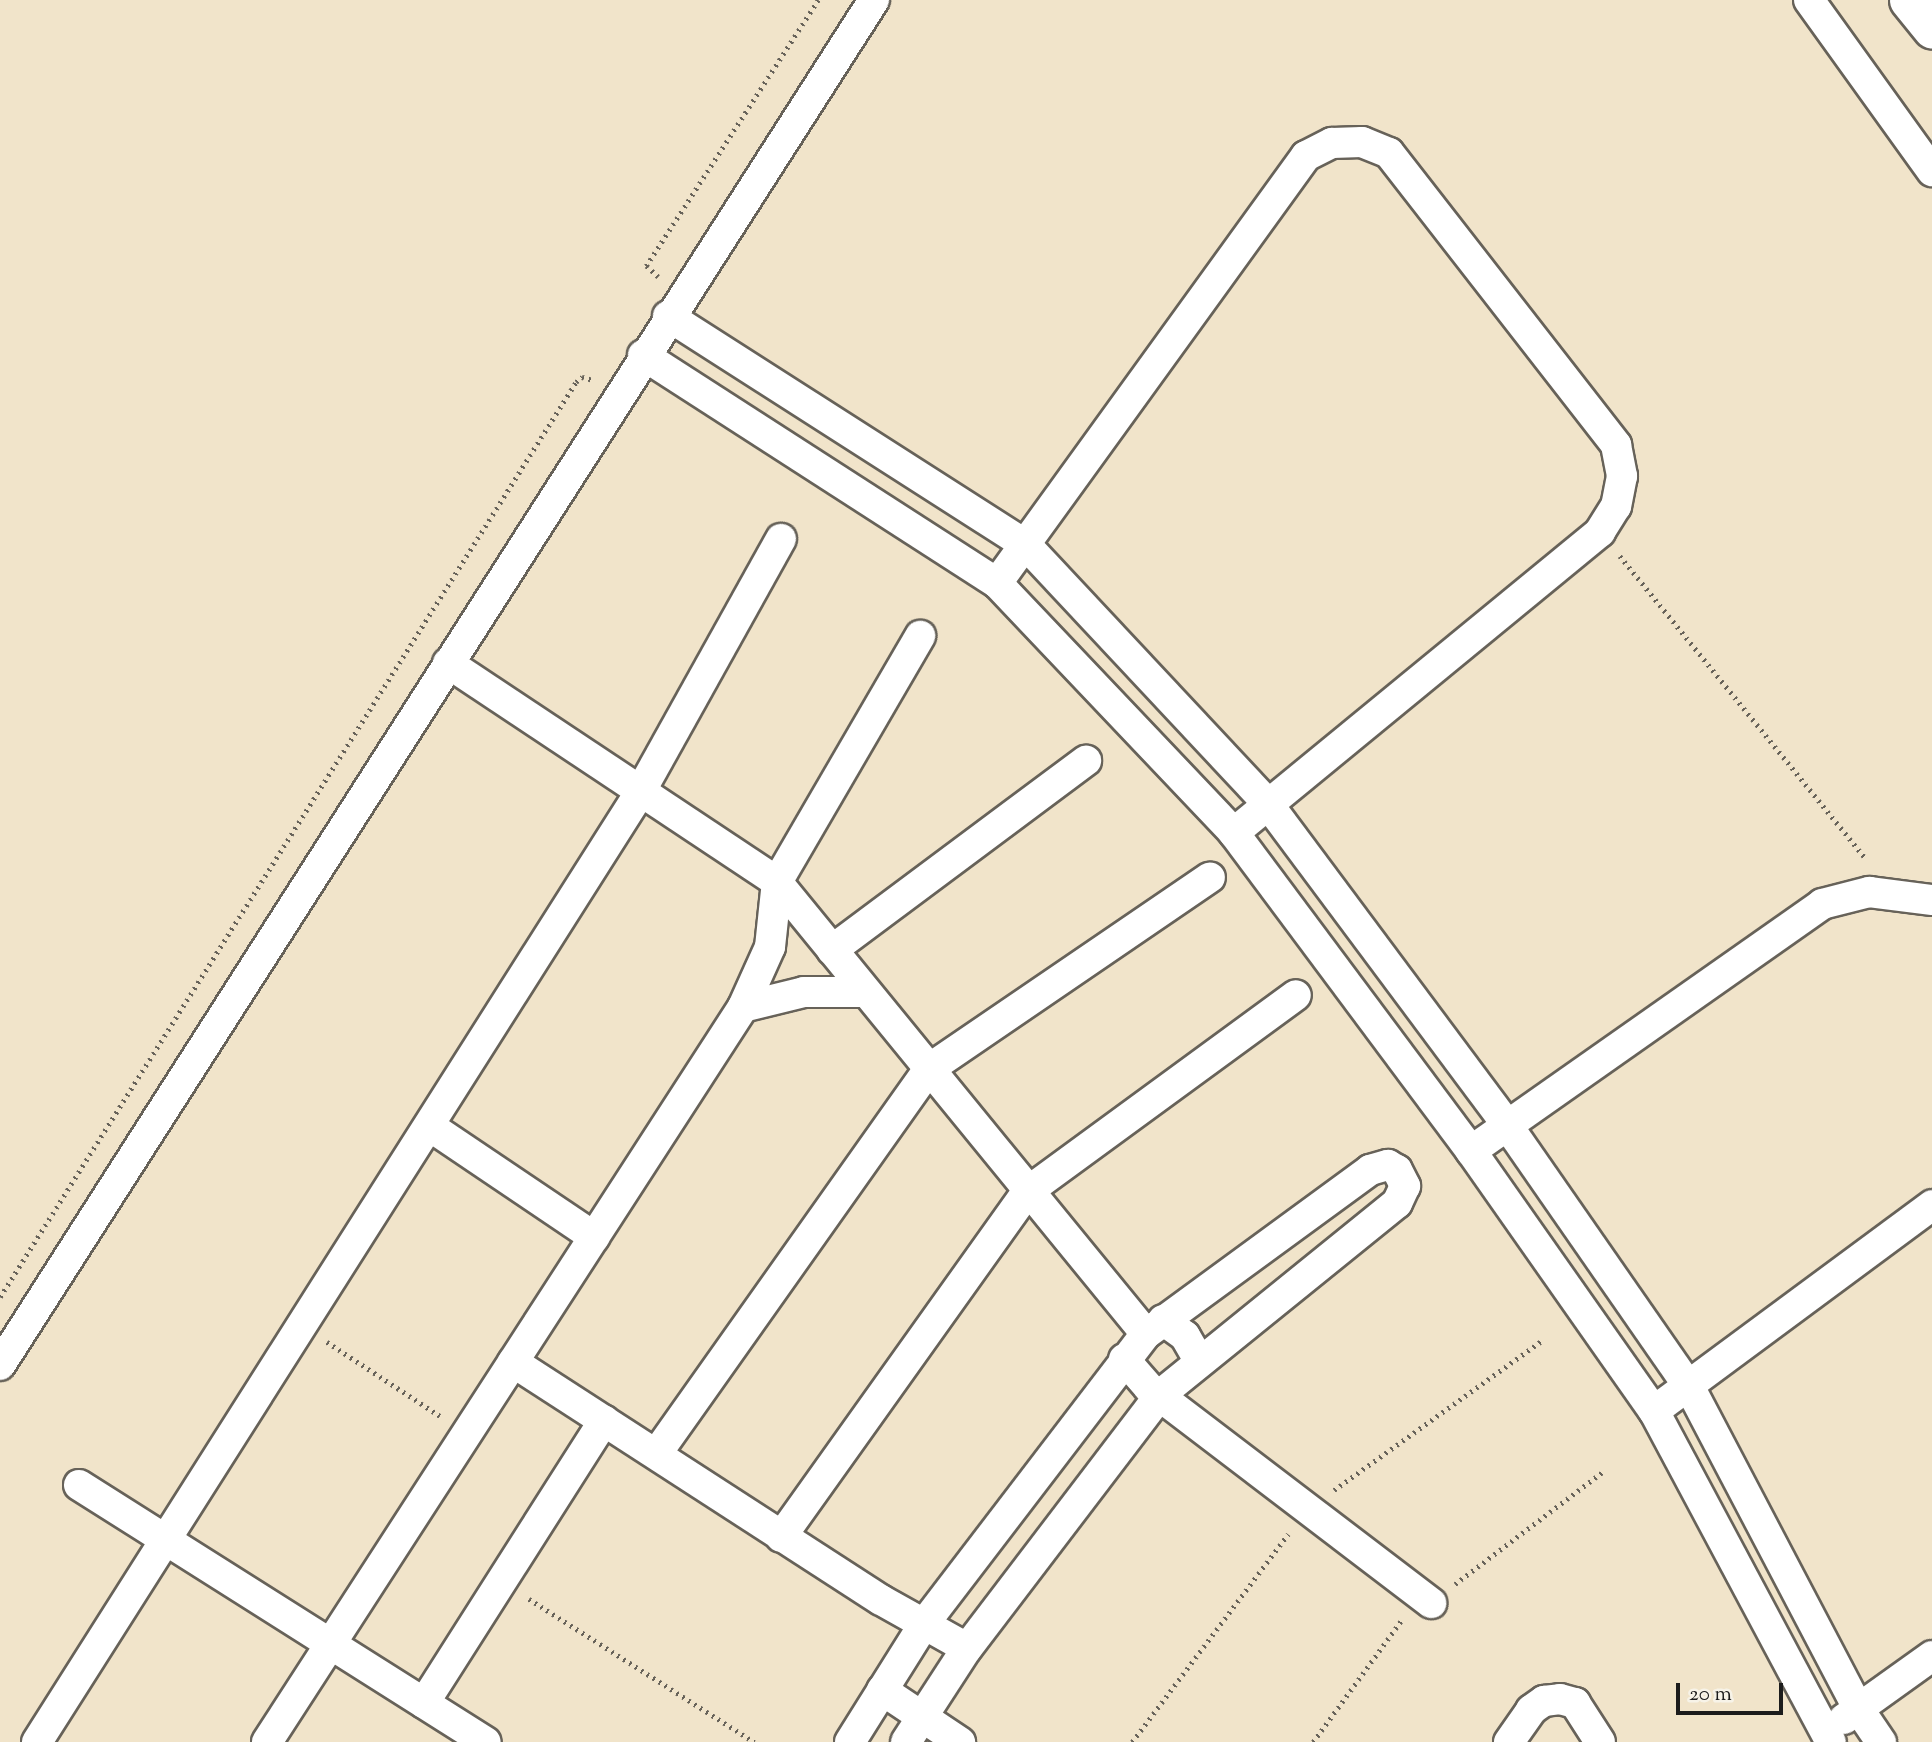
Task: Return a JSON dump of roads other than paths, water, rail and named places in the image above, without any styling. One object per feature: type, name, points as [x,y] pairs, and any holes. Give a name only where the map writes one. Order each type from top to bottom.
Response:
[{"type":"street","points":[[0,1365],[643,355],[874,0]]},
{"type":"street","points":[[1810,0],[1932,172]]},
{"type":"street","points":[[1908,0],[1932,30]]},
{"type":"street","points":[[1926,0],[1932,18]]},
{"type":"street","points":[[997,583],[1287,179],[1315,152],[1332,144],[1362,142],[1389,153],[1616,445],[1620,486],[1616,506],[1600,532],[1234,833]]},
{"type":"street","points":[[668,316],[1026,545],[1268,804],[1507,1125],[1690,1388],[1858,1709],[1881,1742]]},
{"type":"street","points":[[643,355],[997,583],[1234,833],[1471,1151],[1654,1410],[1827,1737],[1858,1709],[1932,1656]]},
{"type":"street","points":[[37,1742],[431,1126],[639,794],[781,539]]},
{"type":"street","points":[[267,1742],[743,1007],[769,947],[777,882],[920,636]]},
{"type":"street","points":[[448,663],[639,794],[777,882],[1027,1192],[1155,1327],[1185,1336],[1199,1360]]},
{"type":"street","points":[[832,950],[1087,761]]},
{"type":"street","points":[[657,1453],[929,1069],[1210,877]]},
{"type":"street","points":[[1471,1151],[1822,904],[1857,894],[1893,892],[1932,900]]},
{"type":"street","points":[[743,1007],[804,992],[866,992]]},
{"type":"street","points":[[781,1537],[1027,1192],[1296,995]]},
{"type":"street","points":[[431,1126],[594,1237]]},
{"type":"street","points":[[850,1742],[924,1624],[1124,1359],[1155,1327],[1370,1170],[1388,1165],[1397,1170],[1405,1186],[1397,1203],[1199,1360],[1160,1395],[967,1648],[906,1742]]},
{"type":"street","points":[[1654,1410],[1690,1388],[1932,1205]]},
{"type":"street","points":[[1124,1359],[1139,1380],[1425,1599]]},
{"type":"street","points":[[513,1362],[657,1453],[781,1537],[967,1648]]},
{"type":"street","points":[[424,1703],[604,1420]]},
{"type":"street","points":[[79,1485],[486,1742]]},
{"type":"street","points":[[882,1690],[960,1742]]},
{"type":"street","points":[[1509,1742],[1531,1710],[1560,1699],[1575,1703],[1600,1742]]}]
